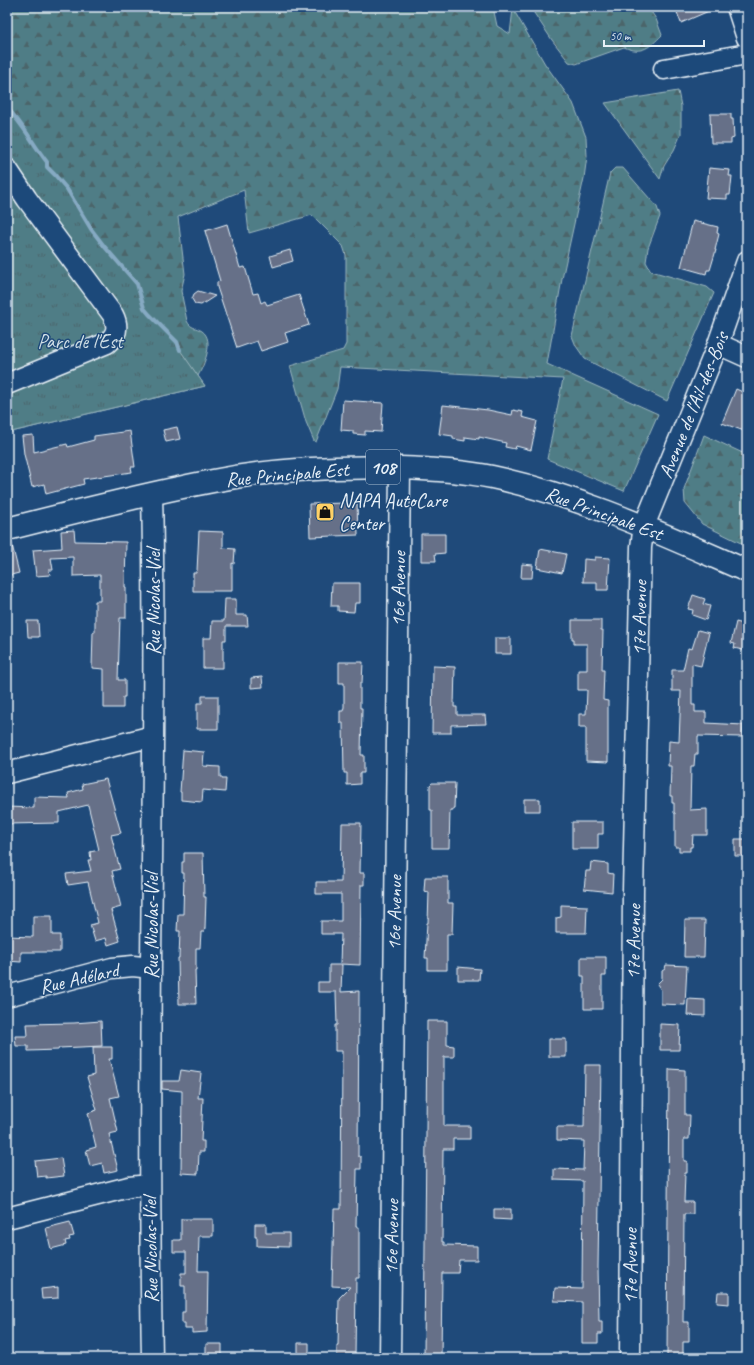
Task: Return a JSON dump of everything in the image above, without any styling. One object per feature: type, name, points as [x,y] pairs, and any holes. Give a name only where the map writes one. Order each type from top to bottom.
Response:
[{"type":"main road","name":"Rue Principale Est","points":[[7,529],[214,480],[309,468],[400,468],[461,473],[516,483],[580,502],[644,526],[747,571]]},
{"type":"street","points":[[737,7],[747,38]]},
{"type":"street","points":[[664,70],[747,54]]},
{"type":"street","points":[[7,169],[27,199],[113,315],[117,323],[117,330],[113,338],[107,342],[7,384]]},
{"type":"street","name":"Avenue de l'Ail-des-Bois","points":[[644,526],[718,344],[747,261]]},
{"type":"street","points":[[718,344],[747,357]]},
{"type":"street","name":"16e Avenue","points":[[390,1358],[400,468]]},
{"type":"street","name":"Rue Nicolas-Viel","points":[[152,494],[153,736],[149,1185],[152,1358]]},
{"type":"street","name":"17e Avenue","points":[[630,1358],[633,884],[640,560],[644,526]]},
{"type":"street","points":[[7,773],[153,736]]},
{"type":"street","name":"Rue Adélard","points":[[7,996],[112,968],[133,966],[151,968]]},
{"type":"street","points":[[7,1218],[129,1187],[149,1185]]},
{"type":"green space","points":[[7,7],[493,7],[497,26],[510,34],[513,9],[545,64],[573,103],[586,137],[587,156],[584,178],[562,279],[547,364],[658,414],[624,491],[547,459],[563,379],[340,367],[337,389],[316,442],[314,441],[306,422],[290,366],[343,350],[346,344],[346,255],[343,246],[312,215],[249,233],[244,190],[178,217],[185,274],[181,291],[187,321],[192,327],[202,331],[208,340],[207,353],[198,376],[205,386],[7,433],[177,342],[144,308],[137,284],[91,229],[67,189],[47,167],[47,162],[26,129],[7,108]]},
{"type":"green space","points":[[530,7],[648,7],[656,19],[662,35],[654,43],[641,50],[624,47],[576,64],[569,62]]},
{"type":"green space","points":[[678,91],[681,106],[681,134],[674,150],[664,166],[660,179],[605,103]]},
{"type":"green space","name":"Parc de l'Est","points":[[7,108],[26,129],[47,162],[47,167],[67,189],[91,229],[137,284],[144,308],[177,342],[180,350],[205,386],[7,433]]},
{"type":"green space","points":[[615,168],[623,168],[657,207],[660,216],[648,248],[646,262],[651,271],[707,287],[714,293],[667,401],[585,359],[576,346],[572,336],[610,173]]},
{"type":"green space","points":[[704,435],[747,455],[747,546],[702,524],[685,503],[684,489]]},
{"type":"building","points":[[675,7],[718,7],[681,23]]},
{"type":"building","points":[[710,114],[731,114],[731,119],[733,119],[734,138],[731,139],[731,143],[711,143]]},
{"type":"building","points":[[709,168],[730,170],[729,176],[732,176],[730,195],[727,195],[727,199],[706,198]]},
{"type":"building","points":[[693,221],[718,227],[717,233],[719,234],[716,250],[710,270],[707,270],[706,274],[681,267]]},
{"type":"building","points":[[227,224],[240,268],[245,267],[253,294],[258,293],[261,303],[265,301],[267,305],[299,295],[309,325],[285,333],[288,342],[261,351],[257,341],[237,348],[217,287],[217,282],[220,281],[205,231]]},
{"type":"building","points":[[290,250],[293,261],[273,267],[270,256]]},
{"type":"building","points":[[198,291],[215,296],[201,305],[195,304],[192,299],[194,294]]},
{"type":"building","points":[[736,389],[747,394],[747,432],[722,423]]},
{"type":"building","points":[[343,400],[383,403],[381,432],[365,431],[365,435],[353,434],[353,431],[341,430]]},
{"type":"building","points":[[443,405],[488,410],[512,415],[513,410],[523,412],[522,417],[537,421],[531,450],[516,446],[515,449],[505,447],[506,443],[479,437],[479,439],[465,437],[465,441],[453,439],[453,436],[439,434]]},
{"type":"building","points":[[177,427],[180,439],[166,442],[163,430]]},
{"type":"building","points":[[130,431],[135,467],[131,467],[132,472],[83,479],[84,484],[46,494],[44,484],[32,487],[24,454],[22,436],[33,435],[34,452],[67,444],[68,447],[94,440],[94,436]]},
{"type":"building","points":[[357,501],[358,535],[310,537],[309,504],[347,503]]},
{"type":"building","points":[[74,530],[75,541],[126,542],[126,618],[120,618],[118,680],[125,680],[125,697],[123,697],[123,708],[104,708],[104,669],[92,668],[93,632],[95,632],[95,601],[100,601],[100,575],[73,576],[73,557],[51,558],[53,570],[49,570],[50,575],[36,576],[33,550],[62,548],[61,531]]},
{"type":"building","points":[[199,531],[223,532],[223,548],[235,549],[234,564],[232,563],[232,591],[193,591],[193,573],[196,573],[197,571]]},
{"type":"building","points":[[421,534],[445,534],[445,553],[435,554],[436,561],[421,561]]},
{"type":"building","points":[[7,541],[11,541],[19,573],[7,576]]},
{"type":"building","points":[[540,549],[566,554],[562,573],[537,568]]},
{"type":"building","points":[[595,557],[610,558],[608,590],[597,590],[597,582],[583,582],[584,559],[595,560]]},
{"type":"building","points":[[522,564],[533,565],[532,578],[521,578]]},
{"type":"building","points":[[332,583],[360,583],[360,603],[355,603],[354,612],[338,611],[338,606],[331,606]]},
{"type":"building","points":[[693,595],[705,599],[703,604],[710,606],[706,620],[692,615],[693,610],[688,609]]},
{"type":"building","points":[[225,599],[236,599],[236,615],[247,615],[248,626],[226,626],[226,640],[223,640],[223,668],[203,668],[203,638],[211,638],[212,621],[224,621]]},
{"type":"building","points":[[572,620],[601,620],[601,630],[603,630],[602,670],[604,670],[603,700],[608,701],[608,762],[586,761],[586,727],[579,727],[579,714],[586,714],[587,690],[578,690],[578,670],[587,670],[587,644],[574,644],[574,639],[572,639]]},
{"type":"building","points":[[27,621],[38,621],[39,637],[28,637]]},
{"type":"building","points":[[736,622],[747,625],[747,651],[734,648],[735,644],[731,643]]},
{"type":"building","points":[[698,630],[709,633],[701,666],[692,664],[692,705],[695,705],[695,712],[706,712],[706,723],[743,725],[742,737],[698,736],[698,754],[695,754],[694,766],[691,766],[690,810],[707,809],[707,835],[693,835],[692,847],[690,847],[690,851],[679,851],[679,847],[675,847],[675,813],[674,803],[672,803],[672,796],[670,796],[671,766],[668,766],[669,741],[679,742],[681,691],[672,691],[672,670],[683,670],[688,648],[692,649]]},
{"type":"building","points":[[495,638],[511,638],[511,654],[495,654]]},
{"type":"building","points":[[339,662],[363,662],[362,683],[360,683],[360,708],[362,708],[361,755],[364,755],[364,773],[360,773],[360,784],[347,785],[347,773],[344,773],[343,723],[340,723],[340,711],[343,711],[344,707],[344,683],[339,683]]},
{"type":"building","points":[[433,666],[455,667],[454,707],[457,707],[457,715],[485,715],[486,724],[451,725],[451,733],[432,733]]},
{"type":"building","points":[[262,677],[263,687],[251,688],[251,678]]},
{"type":"building","points":[[202,696],[218,696],[218,729],[197,729],[197,703],[202,703]]},
{"type":"building","points":[[183,750],[204,752],[203,766],[220,767],[220,777],[222,777],[222,779],[226,779],[225,792],[203,790],[202,802],[181,800],[180,792]]},
{"type":"building","points":[[106,779],[121,833],[111,835],[120,869],[112,871],[121,907],[111,910],[120,941],[108,945],[106,938],[95,941],[90,925],[98,923],[88,882],[68,885],[66,874],[91,871],[88,860],[91,860],[90,852],[99,850],[88,805],[59,812],[59,823],[7,824],[7,807],[34,808],[34,797],[69,798],[68,793],[83,789],[82,784]]},
{"type":"building","points":[[432,783],[455,783],[454,808],[453,810],[450,810],[449,848],[432,848],[432,810],[430,810],[430,785]]},
{"type":"building","points":[[524,799],[540,799],[540,811],[524,811]]},
{"type":"building","points":[[572,822],[603,822],[603,834],[598,834],[598,849],[572,849]]},
{"type":"building","points":[[342,823],[361,823],[360,873],[364,873],[364,885],[361,885],[360,965],[340,964],[341,934],[321,934],[321,921],[341,921],[341,894],[316,894],[316,882],[341,882]]},
{"type":"building","points":[[735,839],[747,839],[747,856],[735,856]]},
{"type":"building","points":[[184,853],[203,853],[204,897],[206,897],[205,928],[204,932],[201,932],[200,948],[196,948],[196,1004],[179,1004],[178,958],[180,931],[177,931],[178,914],[183,914],[184,873],[182,873],[182,862],[184,862]]},
{"type":"building","points":[[591,862],[608,864],[608,873],[613,874],[612,892],[584,889],[586,871],[590,871]]},
{"type":"building","points":[[425,877],[448,877],[448,903],[453,903],[452,934],[447,934],[447,970],[428,970],[428,958],[425,958],[429,892],[424,891]]},
{"type":"building","points":[[561,905],[587,906],[586,933],[556,933],[556,918],[561,917]]},
{"type":"building","points":[[33,916],[52,916],[52,935],[60,935],[60,952],[21,952],[21,962],[7,961],[7,936],[33,937]]},
{"type":"building","points":[[685,920],[705,920],[704,957],[684,957]]},
{"type":"building","points":[[581,957],[606,957],[606,976],[602,976],[602,1009],[584,1009],[584,976],[581,976]]},
{"type":"building","points":[[329,965],[342,965],[341,992],[359,991],[358,1156],[361,1157],[361,1169],[357,1169],[356,1227],[359,1227],[359,1278],[356,1278],[355,1358],[337,1358],[339,1298],[350,1287],[332,1286],[334,1209],[341,1209],[342,1051],[335,1051],[335,1025],[337,1025],[336,992],[318,992],[318,982],[329,982]]},
{"type":"building","points":[[666,965],[687,966],[685,1005],[661,1004],[661,990],[657,984],[662,979],[662,971],[665,969]]},
{"type":"building","points":[[458,967],[480,969],[479,980],[458,980]]},
{"type":"building","points":[[688,999],[705,1000],[705,1016],[687,1015]]},
{"type":"building","points":[[101,1021],[102,1046],[28,1051],[28,1046],[16,1046],[15,1036],[28,1036],[27,1024]]},
{"type":"building","points":[[427,1021],[447,1021],[447,1045],[454,1046],[454,1057],[444,1057],[444,1126],[470,1126],[470,1139],[453,1139],[453,1149],[443,1149],[442,1242],[444,1242],[444,1245],[477,1246],[477,1260],[459,1260],[458,1273],[442,1273],[441,1358],[424,1358]]},
{"type":"building","points":[[660,1024],[680,1025],[679,1050],[660,1050]]},
{"type":"building","points":[[549,1039],[566,1039],[566,1057],[549,1057]]},
{"type":"building","points":[[93,1047],[112,1047],[112,1059],[109,1059],[119,1096],[110,1098],[118,1132],[109,1134],[118,1170],[104,1173],[102,1163],[90,1166],[86,1150],[96,1147],[88,1113],[97,1110],[87,1077],[94,1075]]},
{"type":"building","points":[[585,1065],[601,1065],[598,1267],[599,1321],[602,1321],[602,1334],[598,1334],[598,1343],[582,1343],[582,1302],[554,1301],[555,1288],[582,1289],[583,1181],[554,1180],[554,1169],[583,1170],[584,1141],[557,1140],[557,1127],[584,1127]]},
{"type":"building","points":[[669,1069],[685,1070],[685,1115],[690,1115],[689,1139],[684,1139],[684,1161],[687,1161],[687,1173],[685,1173],[684,1202],[693,1202],[693,1214],[684,1214],[683,1322],[689,1322],[689,1342],[683,1342],[683,1358],[667,1358]]},
{"type":"building","points":[[181,1070],[201,1073],[198,1098],[203,1098],[201,1141],[204,1141],[204,1152],[199,1152],[198,1174],[181,1173],[182,1091],[162,1089],[162,1081],[179,1081]]},
{"type":"building","points":[[61,1158],[64,1176],[46,1178],[46,1176],[37,1177],[35,1161]]},
{"type":"building","points":[[494,1209],[511,1209],[511,1220],[494,1219]]},
{"type":"building","points":[[181,1219],[213,1219],[213,1236],[199,1236],[198,1271],[208,1271],[207,1332],[192,1333],[192,1329],[185,1329],[185,1323],[182,1323],[182,1312],[185,1312],[185,1286],[181,1286],[181,1273],[186,1273],[186,1252],[173,1252],[173,1240],[181,1240]]},
{"type":"building","points":[[70,1222],[74,1236],[69,1237],[70,1240],[65,1241],[66,1245],[51,1249],[46,1228]]},
{"type":"building","points":[[255,1224],[266,1224],[266,1233],[289,1233],[289,1247],[257,1246]]},
{"type":"building","points":[[58,1287],[58,1298],[42,1299],[41,1289]]},
{"type":"building","points":[[718,1292],[729,1292],[729,1304],[717,1303]]},
{"type":"building","points":[[298,1343],[309,1343],[309,1354],[298,1354]]},
{"type":"building","points":[[206,1344],[222,1344],[222,1357],[206,1357]]},
{"type":"waterway","points":[[7,108],[47,162],[47,167],[67,189],[91,229],[137,284],[144,308],[177,342],[180,350]]},
{"type":"place","name":"NAPA AutoCare Center","points":[[325,512]]}]
